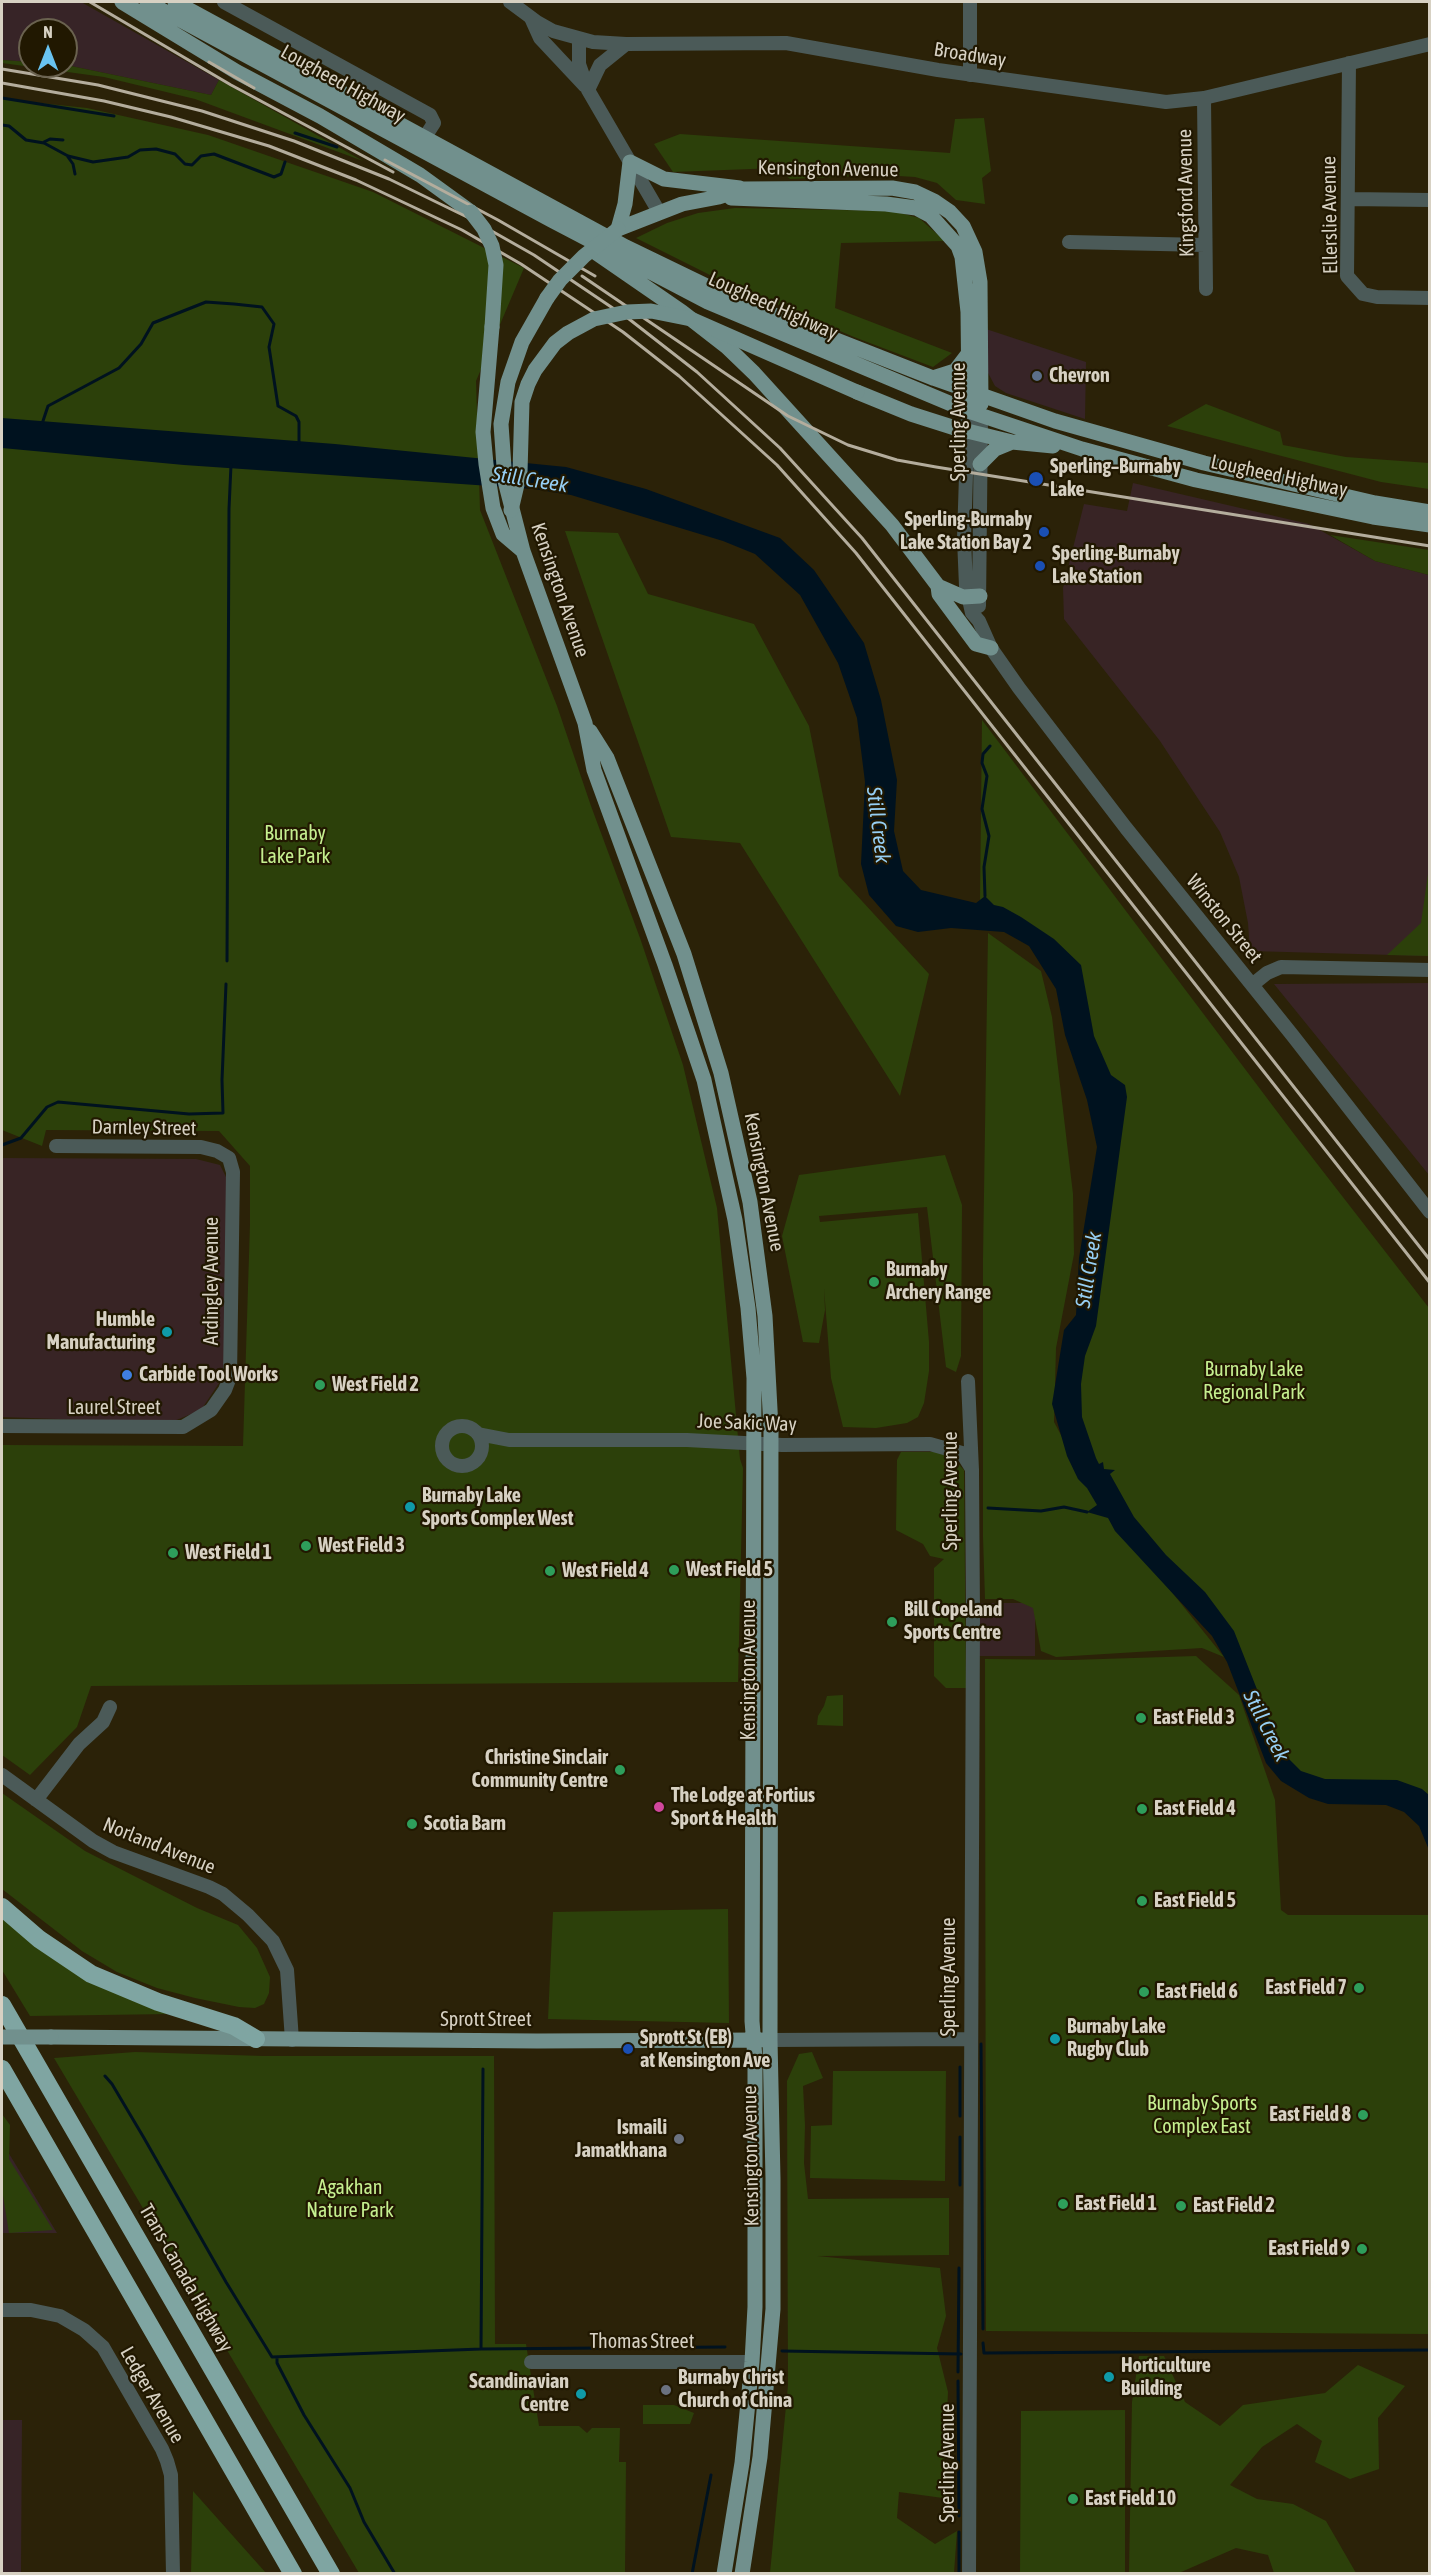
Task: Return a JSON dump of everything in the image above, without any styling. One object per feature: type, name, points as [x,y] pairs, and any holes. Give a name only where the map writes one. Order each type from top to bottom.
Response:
[{"type":"highway","points":[[2,1907],[39,1939],[91,1974],[158,2002],[234,2026],[256,2039]]},
{"type":"highway","name":"Trans-Canada Highway","points":[[2,2005],[331,2574]]},
{"type":"highway","points":[[2,2069],[293,2574]]},
{"type":"main road","points":[[122,2],[237,72],[320,116],[420,175],[471,212],[484,229],[492,246],[496,265],[483,432],[486,464],[493,508],[503,534],[523,551]]},
{"type":"main road","name":"Lougheed Highway","points":[[147,2],[708,302],[975,414],[1082,449],[1196,480],[1373,517],[1430,525]]},
{"type":"main road","name":"Lougheed Highway","points":[[175,2],[626,247],[719,292],[933,378],[1055,421],[1195,461],[1375,503],[1430,512]]},
{"type":"main road","points":[[622,225],[630,162],[664,179],[743,189]]},
{"type":"main road","name":"Kensington Avenue","points":[[724,2574],[742,2463],[755,2307],[754,1378],[748,1308],[728,1186],[704,1080],[594,770],[585,723],[523,551],[511,510],[502,456],[501,424],[508,382],[522,342],[536,315],[560,280],[584,256],[622,225],[682,204],[719,197],[743,189],[892,188],[915,192],[934,201],[950,212],[963,226]]},
{"type":"main road","name":"Kensington Avenue","points":[[719,197],[886,204],[916,208],[931,216],[951,237]]},
{"type":"main road","points":[[551,220],[682,312],[727,347],[892,525],[938,586],[955,594],[974,596]]},
{"type":"main road","name":"Sperling Avenue","points":[[963,226],[971,238],[978,265],[975,414]]},
{"type":"main road","name":"Sperling Avenue","points":[[951,237],[958,246],[965,270],[968,354],[976,394]]},
{"type":"main road","points":[[511,510],[520,472],[522,402],[535,370],[555,343],[567,333],[594,319],[627,312],[651,311],[691,319],[911,414],[1012,442],[1082,449]]},
{"type":"main road","points":[[933,378],[955,371],[968,354]]},
{"type":"main road","points":[[980,464],[995,449],[1012,442]]},
{"type":"main road","points":[[938,586],[939,594],[976,644],[991,648]]},
{"type":"main road","name":"Kensington Avenue","points":[[585,723],[607,758],[684,954],[721,1073],[750,1202],[769,1360],[770,2040],[774,2228],[773,2309],[760,2457],[742,2574]]},
{"type":"main road","name":"Sprott Street","points":[[2,2037],[292,2040],[770,2040]]},
{"type":"main road","points":[[752,2362],[768,2364]]},
{"type":"street","points":[[224,2],[430,114],[434,123],[425,137]]},
{"type":"street","name":"Broadway","points":[[510,2],[553,31],[579,39],[626,44],[786,43],[970,75],[1166,102],[1204,98],[1430,44]]},
{"type":"street","points":[[970,2],[970,75]]},
{"type":"street","points":[[531,18],[540,38],[588,90]]},
{"type":"street","points":[[579,39],[579,64],[588,90],[659,212]]},
{"type":"street","points":[[588,90],[600,65],[626,44]]},
{"type":"street","name":"Ellerslie Avenue","points":[[1349,63],[1347,276],[1354,287],[1363,294],[1377,297],[1430,298]]},
{"type":"street","name":"Kingsford Avenue","points":[[1204,98],[1206,289]]},
{"type":"street","points":[[1348,199],[1430,200]]},
{"type":"street","points":[[1069,242],[1205,245]]},
{"type":"street","name":"Sperling Avenue","points":[[974,596],[964,539],[975,414]]},
{"type":"street","name":"Sperling Avenue","points":[[973,432],[980,464],[972,613],[979,621],[991,648]]},
{"type":"street","name":"Winston Street","points":[[991,648],[1126,828],[1430,1212]]},
{"type":"street","points":[[1252,985],[1281,967],[1430,970]]},
{"type":"street","name":"Darnley Street","points":[[56,1146],[201,1147],[217,1151],[228,1158]]},
{"type":"street","name":"Ardingley Avenue","points":[[217,1403],[225,1389],[231,1365],[233,1172],[228,1158]]},
{"type":"street","name":"Sperling Avenue","points":[[968,1381],[972,1470],[969,2574]]},
{"type":"street","name":"Laurel Street","points":[[2,1426],[172,1428],[193,1422],[217,1403]]},
{"type":"street","name":"Joe Sakic Way","points":[[509,1440],[471,1465],[458,1467],[446,1459],[442,1447],[446,1434],[457,1427],[470,1427],[478,1434],[509,1440],[930,1444],[962,1453],[972,1470]]},
{"type":"street","points":[[478,1434],[483,1446],[480,1457]]},
{"type":"street","points":[[36,1800],[79,1744],[103,1722],[110,1707]]},
{"type":"street","name":"Norland Avenue","points":[[2,1776],[93,1841],[113,1852],[209,1887],[223,1894],[253,1920],[273,1941],[287,1970],[292,2040]]},
{"type":"street","name":"Sprott Street","points":[[770,2040],[970,2039]]},
{"type":"street","name":"Ledger Avenue","points":[[2,2310],[31,2310],[60,2316],[84,2330],[103,2347],[167,2461],[171,2475],[172,2574]]},
{"type":"street","name":"Thomas Street","points":[[531,2362],[752,2362]]},
{"type":"shaded area","points":[[2,2],[81,2],[219,80],[211,95],[78,67],[78,18],[18,18],[18,61],[2,60]]},
{"type":"shaded area","points":[[986,329],[1086,362],[1085,419],[1006,393],[995,386],[987,371]]},
{"type":"shaded area","points":[[1133,483],[1309,524],[1375,561],[1429,575],[1429,956],[1250,951],[1248,923],[1239,877],[1220,832],[1160,741],[1064,619],[1063,588],[1084,504],[1127,511]]},
{"type":"shaded area","points":[[1430,983],[1429,1175],[1274,984]]},
{"type":"shaded area","points":[[2,1158],[196,1159],[220,1165],[229,1183],[225,1374],[201,1410],[169,1423],[2,1417]]},
{"type":"shaded area","points":[[978,1603],[1035,1603],[1035,1656],[978,1656]]},
{"type":"shaded area","points":[[2,2142],[57,2233],[2,2233]]},
{"type":"shaded area","points":[[2,2420],[22,2420],[21,2573],[2,2573]]},
{"type":"green space","points":[[2,60],[18,61],[18,65],[2,63]]},
{"type":"green space","points":[[78,67],[211,95],[219,80],[363,161],[195,99],[104,77],[78,73]]},
{"type":"green space","name":"Burnaby Lake Park","points":[[2,99],[87,108],[208,135],[373,192],[524,268],[476,381],[480,510],[557,706],[640,938],[683,1065],[717,1208],[740,1459],[743,1468],[738,1682],[91,1686],[77,1727],[30,1775],[2,1755],[2,1445],[243,1446],[250,1166],[219,1131],[46,1130],[42,1146],[2,1130]]},
{"type":"green space","points":[[984,118],[991,171],[982,178],[985,204],[956,200],[937,183],[915,177],[883,175],[790,179],[777,168],[673,172],[654,144],[680,134],[950,153],[955,119]]},
{"type":"green space","points":[[735,208],[893,211],[919,218],[945,241],[841,243],[835,308],[952,353],[933,367],[854,337],[718,279],[636,238],[667,223],[698,213]]},
{"type":"green space","points":[[1206,404],[1280,432],[1283,445],[1346,457],[1429,463],[1429,489],[1381,482],[1167,426]]},
{"type":"green space","points":[[565,531],[618,533],[648,594],[754,624],[809,726],[839,876],[929,974],[900,1096],[740,843],[671,837]]},
{"type":"green space","points":[[1330,535],[1429,550],[1429,575],[1375,561]]},
{"type":"green space","name":"Burnaby Lake Regional Park","points":[[982,720],[1294,1134],[1429,1308],[1429,1810],[1325,1782],[1294,1771],[1267,1723],[1226,1627],[1149,1542],[1080,1441],[1077,1369],[1118,1110],[1065,956],[980,900]]},
{"type":"green space","points":[[1429,867],[1429,956],[1387,955],[1421,923]]},
{"type":"green space","points":[[988,933],[1041,971],[1052,1017],[1073,1194],[1074,1254],[1056,1348],[1054,1422],[1092,1493],[1224,1657],[1202,1648],[1056,1657],[1041,1651],[1033,1608],[1013,1599],[985,1599],[983,1258]]},
{"type":"green space","points":[[945,1155],[962,1205],[961,1356],[956,1372],[946,1367],[927,1207],[819,1216],[820,1222],[918,1213],[929,1342],[929,1371],[924,1403],[918,1417],[907,1423],[876,1428],[843,1427],[831,1378],[824,1288],[825,1310],[819,1343],[803,1342],[782,1236],[799,1175]]},
{"type":"green space","points":[[901,1452],[949,1454],[964,1470],[966,1688],[946,1688],[934,1676],[934,1568],[944,1559],[930,1556],[923,1544],[896,1530],[897,1460]]},
{"type":"green space","name":"Burnaby Sports Complex East","points":[[1196,1656],[1239,1695],[1275,1800],[1281,1910],[1288,1915],[1429,1915],[1429,2334],[986,2331],[985,1659],[1071,1660]]},
{"type":"green space","points":[[843,1695],[843,1726],[817,1725],[818,1716],[827,1696]]},
{"type":"green space","points":[[2,1793],[85,1851],[197,1908],[238,1925],[257,1948],[270,1977],[269,1993],[264,2004],[255,2008],[239,2007],[195,1998],[157,1988],[117,1972],[82,1951],[2,1889]]},
{"type":"green space","points":[[728,1909],[729,2023],[548,2019],[553,1912]]},
{"type":"green space","points":[[2,1915],[172,2014],[30,2016],[2,1970]]},
{"type":"green space","name":"Agakhan Nature Park","points":[[135,2052],[263,2056],[494,2056],[495,2344],[526,2344],[539,2426],[579,2426],[587,2433],[592,2428],[620,2428],[619,2462],[626,2462],[625,2573],[359,2573],[54,2058]]},
{"type":"green space","points":[[812,2052],[823,2078],[803,2086],[804,2163],[808,2199],[949,2198],[949,2255],[817,2256],[940,2268],[946,2316],[937,2348],[948,2392],[943,2498],[899,2492],[897,2518],[935,2544],[957,2531],[954,2573],[770,2573],[788,2385],[787,2081],[799,2054]]},
{"type":"green space","points":[[833,2071],[946,2071],[945,2181],[810,2178],[811,2126],[832,2125]]},
{"type":"green space","points":[[2,2114],[10,2125],[9,2159],[53,2230],[9,2233],[2,2189]]},
{"type":"green space","points":[[1139,2356],[1164,2356],[1185,2402],[1220,2426],[1243,2405],[1325,2393],[1358,2365],[1405,2386],[1378,2418],[1379,2469],[1350,2479],[1315,2462],[1322,2441],[1297,2424],[1262,2447],[1230,2485],[1257,2499],[1293,2504],[1326,2521],[1356,2573],[1274,2573],[1268,2555],[1236,2548],[1179,2573],[1129,2573],[1132,2402]]},
{"type":"green space","points":[[643,2405],[674,2405],[694,2413],[690,2424],[643,2424]]},
{"type":"green space","name":"East Field 10","points":[[1125,2410],[1125,2573],[1020,2573],[1021,2411]]},
{"type":"green space","points":[[193,2491],[266,2573],[191,2573]]},
{"type":"water","name":"Still Creek","points":[[2,418],[335,444],[566,467],[646,489],[780,538],[814,570],[864,643],[881,700],[897,780],[894,831],[903,871],[921,890],[976,903],[985,896],[994,905],[1003,907],[1021,917],[1054,939],[1081,965],[1094,1036],[1111,1075],[1125,1085],[1127,1097],[1096,1326],[1085,1356],[1081,1384],[1082,1417],[1096,1458],[1099,1464],[1103,1462],[1104,1469],[1115,1470],[1110,1474],[1134,1517],[1166,1555],[1205,1592],[1234,1631],[1273,1730],[1287,1757],[1301,1771],[1325,1779],[1397,1780],[1422,1789],[1429,1795],[1429,1850],[1419,1826],[1404,1812],[1386,1805],[1328,1804],[1309,1798],[1281,1781],[1266,1763],[1227,1662],[1212,1636],[1115,1531],[1108,1518],[1087,1512],[1097,1505],[1087,1488],[1078,1479],[1067,1456],[1052,1404],[1064,1330],[1076,1315],[1079,1258],[1097,1147],[1087,1100],[1065,1035],[1056,989],[1029,946],[1004,932],[951,928],[918,932],[896,926],[869,895],[861,864],[865,782],[857,718],[838,663],[800,595],[755,554],[723,541],[571,495],[534,489],[184,465],[2,448]]},
{"type":"waterway","points":[[2,98],[114,116]]},
{"type":"waterway","points":[[2,125],[9,126],[26,140],[44,143],[68,156],[93,162],[128,157],[140,150],[156,149],[175,154],[185,164],[192,165],[201,156],[214,154],[274,177],[281,174],[285,162]]},
{"type":"waterway","points":[[295,133],[337,147]]},
{"type":"waterway","points":[[44,142],[50,139],[63,140]]},
{"type":"waterway","points":[[68,157],[73,164],[75,174]]},
{"type":"waterway","points":[[42,424],[48,406],[119,368],[141,344],[153,323],[206,302],[234,304],[262,307],[274,324],[269,347],[278,406],[296,416],[299,422],[299,443]]},
{"type":"waterway","points":[[227,961],[231,465]]},
{"type":"waterway","points":[[985,896],[984,867],[989,836],[982,809],[987,776],[982,763],[983,754],[990,746]]},
{"type":"waterway","points":[[2,1145],[21,1138],[47,1107],[58,1102],[189,1114],[223,1113],[226,984]]},
{"type":"waterway","points":[[988,1508],[1041,1511],[1064,1507],[1087,1512]]},
{"type":"waterway","points":[[981,2044],[983,2329]]},
{"type":"waterway","points":[[960,2067],[960,2116]]},
{"type":"waterway","points":[[481,2349],[483,2069]]},
{"type":"waterway","points":[[105,2076],[112,2084],[272,2357],[481,2349],[725,2347]]},
{"type":"waterway","points":[[960,2137],[960,2185]]},
{"type":"waterway","points":[[958,2372],[959,2268]]},
{"type":"waterway","points":[[983,2343],[984,2353],[1430,2350]]},
{"type":"waterway","points":[[782,2351],[961,2354]]},
{"type":"waterway","points":[[277,2358],[277,2363],[304,2415],[350,2488],[364,2522],[395,2574]]},
{"type":"waterway","points":[[958,2381],[959,2516]]},
{"type":"waterway","points":[[692,2574],[711,2475]]},
{"type":"waterway","points":[[959,2532],[959,2574]]},
{"type":"railway","points":[[90,2],[231,85],[393,172]]},
{"type":"railway","points":[[209,62],[254,88]]},
{"type":"railway","points":[[2,69],[98,85],[202,111],[294,141],[389,179],[467,217],[534,255],[629,319],[697,372],[780,448],[862,538],[1430,1260]]},
{"type":"railway","points":[[2,83],[104,101],[171,117],[269,146],[356,180],[462,230],[521,264],[623,332],[679,376],[777,465],[856,553],[1430,1283]]},
{"type":"railway","points":[[385,160],[498,220],[595,276]]},
{"type":"railway","points":[[582,276],[788,416],[848,445],[897,460],[936,467],[1430,546]]},
{"type":"place","name":"Chevron","points":[[1037,376]]},
{"type":"place","name":"Sperling–Burnaby Lake","points":[[1036,479]]},
{"type":"place","name":"Sperling-Burnaby Lake Station Bay 2","points":[[1044,532]]},
{"type":"place","name":"Sperling-Burnaby Lake Station","points":[[1040,566]]},
{"type":"place","name":"Burnaby Archery Range","points":[[874,1282]]},
{"type":"place","name":"Humble Manufacturing","points":[[167,1332]]},
{"type":"place","name":"Carbide Tool Works","points":[[127,1375]]},
{"type":"place","name":"West Field 2","points":[[320,1385]]},
{"type":"place","name":"Burnaby Lake Sports Complex West","points":[[410,1507]]},
{"type":"place","name":"West Field 3","points":[[306,1546]]},
{"type":"place","name":"West Field 1","points":[[173,1553]]},
{"type":"place","name":"West Field 5","points":[[674,1570]]},
{"type":"place","name":"West Field 4","points":[[550,1571]]},
{"type":"place","name":"Bill Copeland Sports Centre","points":[[892,1622]]},
{"type":"place","name":"East Field 3","points":[[1141,1718]]},
{"type":"place","name":"Christine Sinclair Community Centre","points":[[620,1770]]},
{"type":"place","name":"The Lodge at Fortius Sport & Health","points":[[659,1807]]},
{"type":"place","name":"East Field 4","points":[[1142,1809]]},
{"type":"place","name":"Scotia Barn","points":[[412,1824]]},
{"type":"place","name":"East Field 5","points":[[1142,1901]]},
{"type":"place","name":"East Field 7","points":[[1359,1988]]},
{"type":"place","name":"East Field 6","points":[[1144,1992]]},
{"type":"place","name":"Burnaby Lake Rugby Club","points":[[1055,2039]]},
{"type":"place","name":"Sprott St (EB) at Kensington Ave","points":[[628,2049]]},
{"type":"place","name":"East Field 8","points":[[1363,2115]]},
{"type":"place","name":"Ismaili Jamatkhana","points":[[679,2139]]},
{"type":"place","name":"East Field 1","points":[[1063,2204]]},
{"type":"place","name":"East Field 2","points":[[1181,2206]]},
{"type":"place","name":"East Field 9","points":[[1362,2249]]},
{"type":"place","name":"Horticulture Building","points":[[1109,2377]]},
{"type":"place","name":"Burnaby Christ Church of China","points":[[666,2390]]},
{"type":"place","name":"Scandinavian Centre","points":[[581,2394]]},
{"type":"place","name":"East Field 10","points":[[1073,2499]]}]
